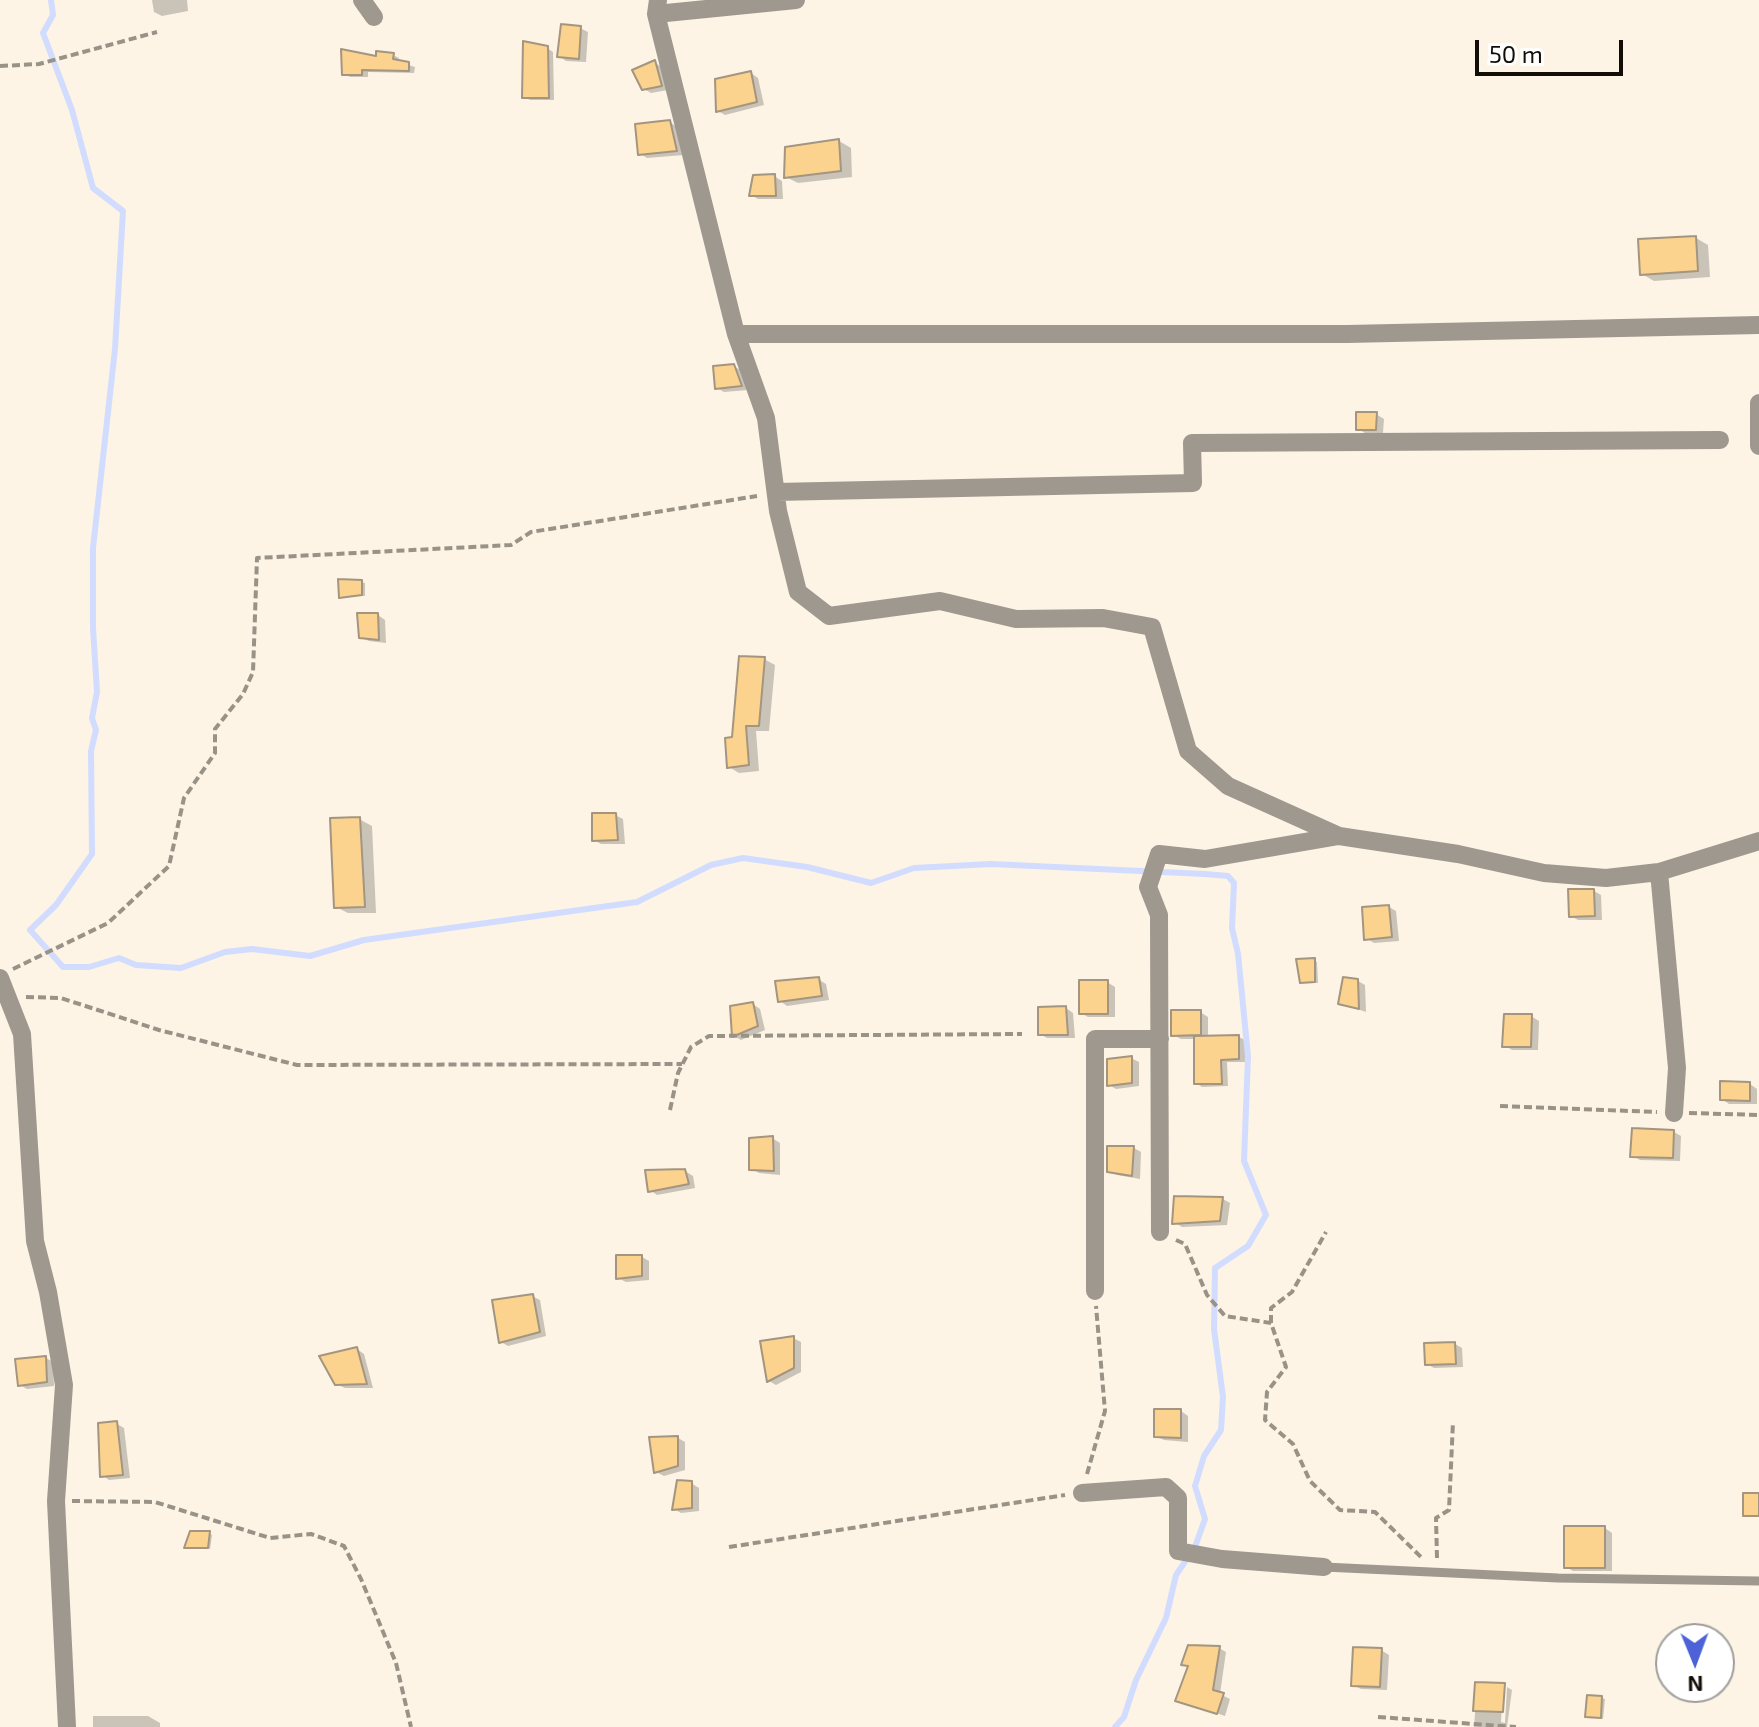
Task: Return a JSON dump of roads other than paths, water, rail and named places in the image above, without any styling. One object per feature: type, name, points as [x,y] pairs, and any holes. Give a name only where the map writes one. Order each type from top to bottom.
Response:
[{"type":"street","points":[[362,0],[374,17]]},
{"type":"street","points":[[796,0],[657,7],[736,334],[766,418],[776,492],[798,592],[829,616],[940,601],[1016,619],[1103,618],[1152,627],[1188,751],[1228,786],[1339,836],[1458,854],[1544,873],[1606,878],[1659,872],[1759,841]]},
{"type":"street","points":[[736,334],[1347,334],[1759,325]]},
{"type":"street","points":[[1759,403],[1759,446]]},
{"type":"street","points":[[776,492],[1193,483],[1192,443],[1720,440]]},
{"type":"street","points":[[1160,1232],[1159,915],[1148,887],[1159,854],[1205,859],[1339,836]]},
{"type":"street","points":[[1659,872],[1677,1068],[1674,1113]]},
{"type":"street","points":[[6,974],[9,997],[22,1034],[35,1241],[48,1292],[64,1385],[56,1501],[67,1727]]},
{"type":"street","points":[[1095,1291],[1095,1039],[1160,1039]]},
{"type":"street","points":[[1082,1493],[1166,1487],[1178,1498],[1178,1551],[1222,1559],[1324,1567]]},
{"type":"lane","points":[[1324,1567],[1558,1578],[1759,1581]]},
{"type":"waterway","points":[[51,0],[53,15],[43,33],[72,110],[93,188],[123,211],[115,349],[93,548],[97,692],[92,718],[96,730],[91,751],[92,854],[56,905],[30,930],[63,967],[89,967],[119,958],[136,965],[181,968],[225,952],[252,949],[310,956],[364,940],[637,902],[711,865],[743,858],[807,867],[871,883],[914,868],[991,864],[1205,874],[1228,876],[1234,883],[1232,928],[1238,954],[1248,1056],[1244,1161],[1266,1215],[1248,1246],[1215,1268],[1214,1329],[1223,1397],[1221,1430],[1204,1456],[1195,1486],[1205,1519],[1195,1547],[1176,1575],[1166,1618],[1136,1680],[1124,1717],[1115,1727]]}]
